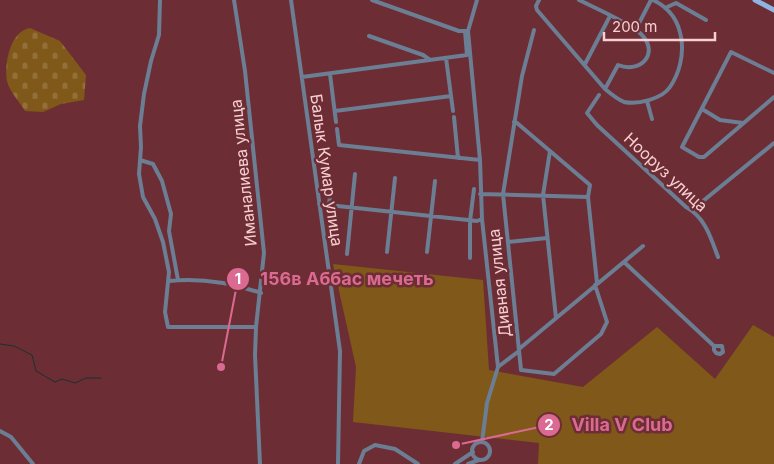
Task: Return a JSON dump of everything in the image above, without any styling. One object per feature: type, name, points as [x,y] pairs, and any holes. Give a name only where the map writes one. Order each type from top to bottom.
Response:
[{"type":"main road","points":[[754,0],[774,10]]},
{"type":"street","points":[[160,0],[159,35],[151,61],[140,126],[139,174],[143,197],[155,219],[163,242],[169,281],[166,290],[165,312],[168,326],[256,328]]},
{"type":"street","name":"Иманалиева улица","points":[[234,0],[245,71],[263,241],[263,264],[255,355],[260,464]]},
{"type":"street","name":"Балык Кумар улица","points":[[291,0],[340,351],[338,464]]},
{"type":"street","points":[[372,0],[459,31],[466,31]]},
{"type":"street","points":[[302,77],[468,55],[466,31],[476,0]]},
{"type":"street","points":[[539,0],[536,6],[537,10],[605,89],[616,98],[627,102],[647,101],[665,93],[670,88],[681,59],[682,35],[675,20],[665,8],[652,0],[636,30]]},
{"type":"street","points":[[579,0],[636,30],[649,44],[650,49],[647,56],[636,67],[631,68],[618,65],[605,89]]},
{"type":"street","points":[[665,8],[676,3],[706,20]]},
{"type":"street","points":[[585,64],[610,16]]},
{"type":"street","name":"Дивная улица","points":[[534,30],[522,76],[502,194],[521,370],[554,374],[601,334],[606,322],[596,284]]},
{"type":"street","points":[[466,31],[480,160],[482,219],[498,367],[488,397],[482,442]]},
{"type":"street","points":[[369,36],[422,55],[430,60]]},
{"type":"street","points":[[774,73],[731,52],[682,147],[699,157],[704,156],[774,97]]},
{"type":"street","points":[[446,58],[453,111]]},
{"type":"street","points":[[330,74],[336,122]]},
{"type":"street","name":"Нооруз улица","points":[[599,94],[587,113],[597,125],[686,207],[692,210],[708,229],[718,256]]},
{"type":"street","points":[[335,111],[451,96]]},
{"type":"street","points":[[647,101],[652,120]]},
{"type":"street","points":[[702,108],[720,120],[743,123]]},
{"type":"street","points":[[454,117],[458,158]]},
{"type":"street","points":[[514,122],[517,122],[590,184],[588,197],[596,284]]},
{"type":"street","points":[[337,129],[340,145],[480,160]]},
{"type":"street","points":[[692,210],[774,143]]},
{"type":"street","points":[[550,151],[543,196],[556,318]]},
{"type":"street","points":[[140,160],[153,164],[162,181],[171,214],[169,231],[178,280]]},
{"type":"street","points":[[346,254],[355,174]]},
{"type":"street","points":[[387,252],[395,178]]},
{"type":"street","points":[[426,252],[435,181]]},
{"type":"street","points":[[470,258],[470,220],[474,189]]},
{"type":"street","points":[[480,194],[588,197]]},
{"type":"street","points":[[329,205],[330,195]]},
{"type":"street","points":[[319,204],[477,221],[482,219]]},
{"type":"street","points":[[508,242],[547,238]]},
{"type":"street","points":[[498,367],[642,246]]},
{"type":"street","points":[[624,262],[714,346]]},
{"type":"street","points":[[169,281],[226,284],[260,293]]},
{"type":"street","points":[[0,431],[11,437],[33,464]]},
{"type":"street","points":[[479,460],[474,456],[474,446],[482,442]]},
{"type":"street","points":[[468,464],[485,459],[490,452],[487,445],[482,442]]},
{"type":"street","points":[[359,464],[364,451],[375,445],[395,449],[418,464]]},
{"type":"street","points":[[455,464],[473,452]]},
{"type":"green space","points":[[30,28],[60,41],[86,75],[84,100],[61,104],[43,112],[25,111],[12,93],[6,74],[13,42],[23,30]]},
{"type":"green space","points":[[333,264],[483,280],[489,370],[583,387],[657,327],[715,379],[753,325],[774,337],[774,464],[538,464],[539,443],[353,422],[356,367]]},
{"type":"waterway","points":[[0,344],[14,346],[32,355],[36,371],[55,382],[62,379],[75,383],[86,378],[101,378]]},
{"type":"place","name":"156в Аббас мечеть","points":[[221,367]]},
{"type":"place","name":"Villa V Club","points":[[456,445]]}]
